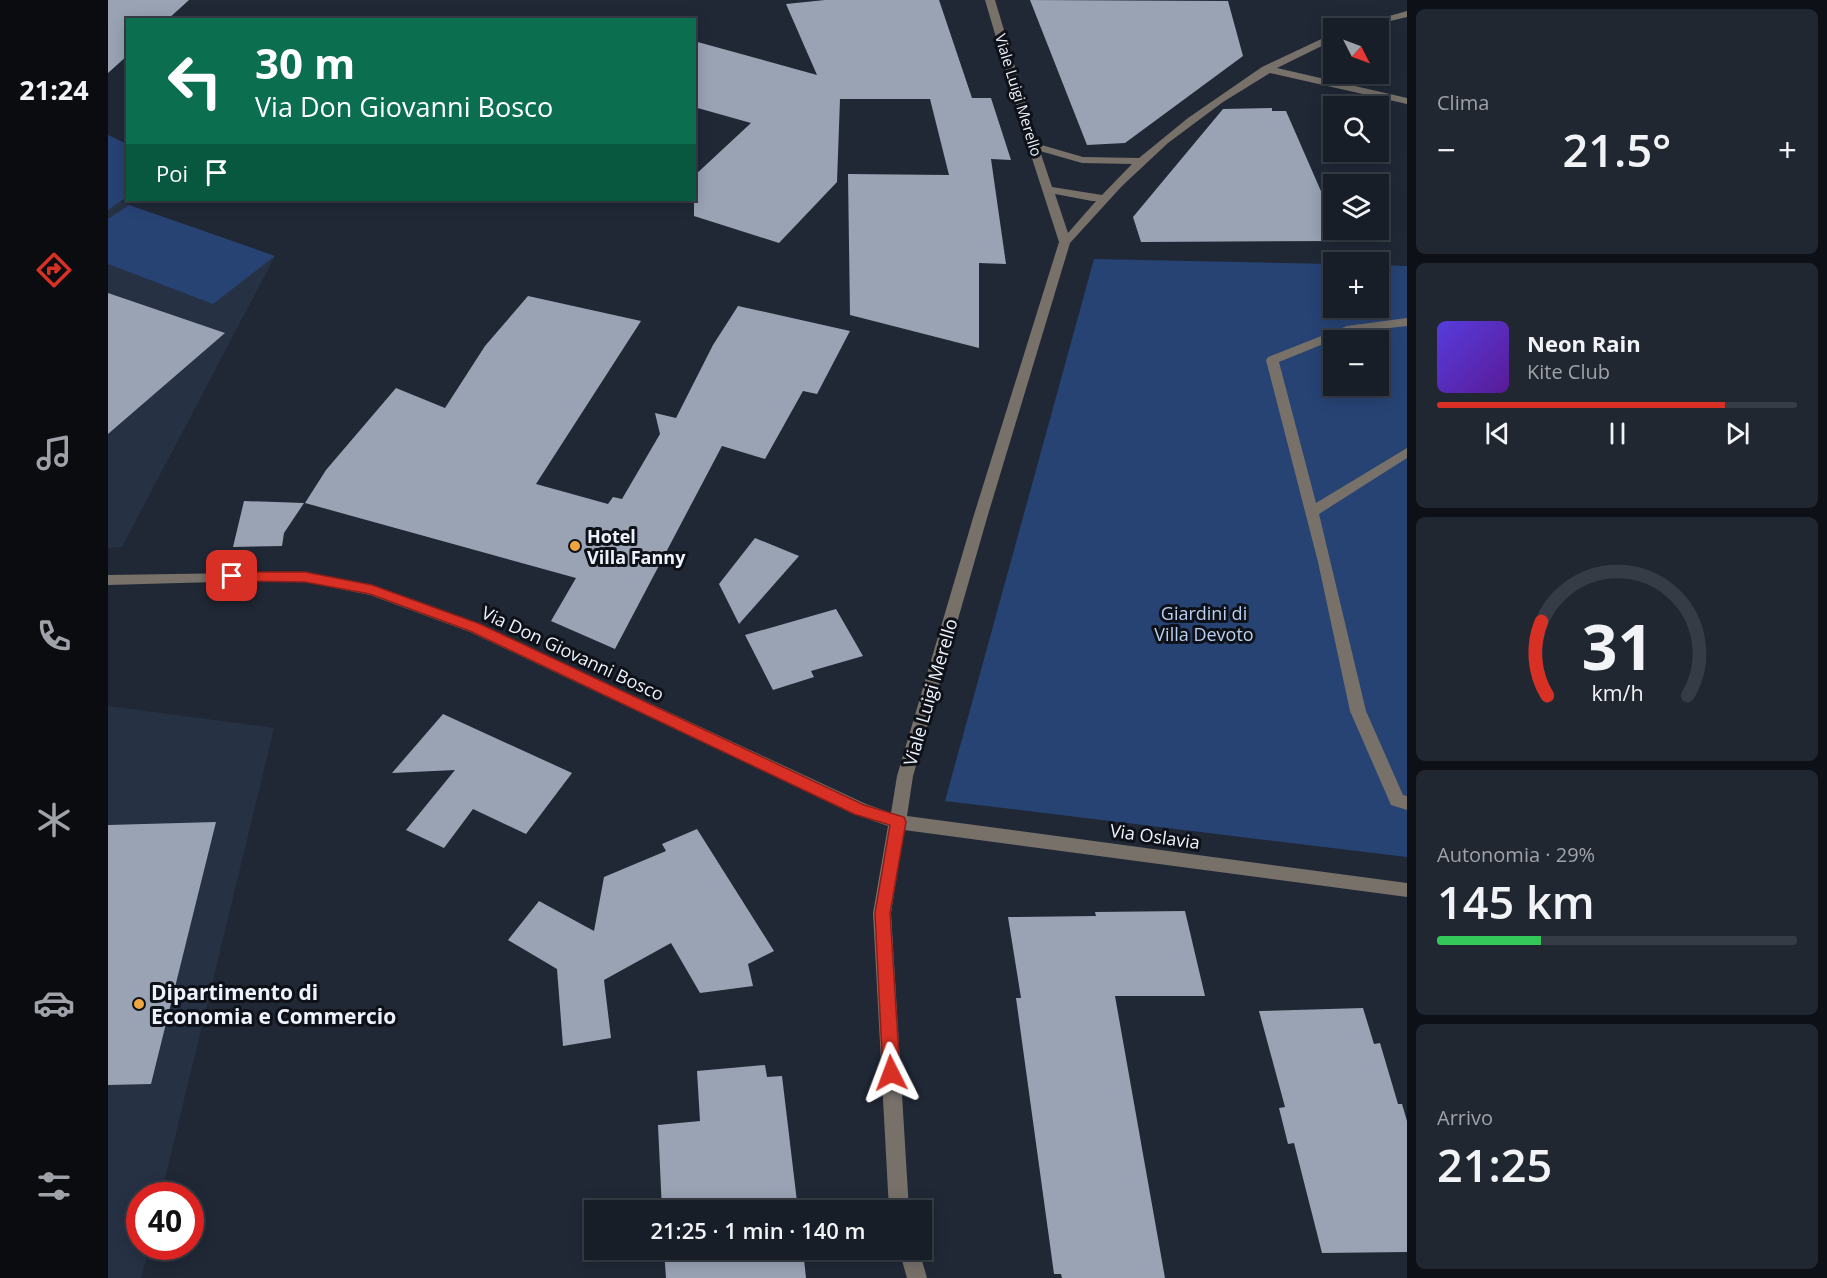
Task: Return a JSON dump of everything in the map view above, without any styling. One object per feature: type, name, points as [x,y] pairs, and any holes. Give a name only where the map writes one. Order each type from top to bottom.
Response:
[{"type":"street","name":"Viale Luigi Merello","points":[[898,1200],[882,913],[905,776],[980,518],[1065,242],[1033,146],[990,0]]},
{"type":"street","points":[[1389,19],[1407,14]]},
{"type":"street","points":[[1065,242],[1105,198],[1173,134],[1266,69],[1323,41]]},
{"type":"street","points":[[1266,69],[1407,101]]},
{"type":"street","points":[[1033,146],[1082,160],[1143,161]]},
{"type":"street","points":[[1049,190],[1092,198],[1105,198]]},
{"type":"street","points":[[1407,322],[1351,329],[1272,360],[1312,512],[1358,711],[1397,800],[1407,803]]},
{"type":"street","points":[[1312,512],[1407,452]]},
{"type":"street","name":"Via Don Giovanni Bosco","points":[[108,580],[252,576],[305,577],[372,590],[475,628],[860,810],[898,822]]},
{"type":"street","name":"Via Oslavia","points":[[898,822],[1407,890]]},
{"type":"street","points":[[912,1260],[917,1278]]},
{"type":"shaded area","points":[[108,135],[126,144],[126,197],[121,202],[275,256],[122,547],[108,548]]},
{"type":"shaded area","points":[[108,706],[274,728],[164,1182],[126,1182],[126,1260],[146,1260],[141,1278],[108,1278]]},
{"type":"green space","points":[[108,135],[126,144],[126,197],[108,210]]},
{"type":"green space","points":[[129,205],[275,256],[213,304],[108,264],[108,219]]},
{"type":"green space","name":"Giardini di Villa Devoto","points":[[1094,259],[1323,264],[1323,318],[1389,318],[1389,265],[1407,266],[1407,857],[945,801]]},
{"type":"building","points":[[108,0],[189,0],[169,18],[126,18],[126,57],[108,73]]},
{"type":"building","points":[[825,0],[939,0],[972,98],[991,98],[1011,160],[991,159],[1006,264],[979,263],[979,348],[850,315],[848,174],[949,175],[930,99],[840,99],[837,182],[779,243],[694,216],[696,174],[751,123],[696,108],[696,42],[817,75],[786,4]]},
{"type":"building","points":[[1030,0],[1228,1],[1243,56],[1125,143],[1087,145]]},
{"type":"building","points":[[1272,108],[1272,111],[1286,111],[1323,196],[1323,240],[1342,241],[1141,242],[1133,217],[1223,109]]},
{"type":"building","points":[[108,293],[225,333],[108,434]]},
{"type":"building","points":[[528,296],[641,321],[536,484],[608,504],[613,497],[622,499],[660,434],[655,413],[676,418],[713,345],[738,306],[850,331],[817,394],[803,391],[765,459],[722,446],[615,649],[551,621],[576,578],[305,503],[326,470],[396,388],[445,408],[485,346]]},
{"type":"building","points":[[244,501],[304,503],[284,533],[282,546],[233,547]]},
{"type":"building","points":[[755,538],[799,556],[739,624],[719,584]]},
{"type":"building","points":[[836,609],[863,656],[811,671],[814,677],[773,690],[745,635]]},
{"type":"building","points":[[443,714],[572,773],[526,834],[473,809],[444,848],[406,830],[455,770],[392,773]]},
{"type":"building","name":"Dipartimento di Economia e Commercio","points":[[216,822],[151,1084],[108,1085],[108,825]]},
{"type":"building","points":[[697,829],[774,951],[748,964],[753,986],[700,993],[671,943],[604,980],[611,1038],[563,1046],[557,969],[508,940],[539,901],[594,931],[604,877],[666,851],[662,844]]},
{"type":"building","points":[[1185,911],[1205,996],[1115,996],[1165,1278],[1062,1278],[1061,1274],[1054,1274],[1016,998],[1021,998],[1008,917],[1096,916],[1095,912]]},
{"type":"building","points":[[1363,1008],[1374,1044],[1380,1043],[1398,1104],[1402,1104],[1407,1121],[1407,1252],[1322,1253],[1294,1143],[1288,1144],[1279,1108],[1285,1107],[1259,1011]]},
{"type":"building","points":[[765,1065],[767,1077],[782,1076],[797,1200],[662,1200],[658,1125],[700,1121],[697,1071]]},
{"type":"building","points":[[665,1260],[804,1260],[806,1278],[666,1278]]},
{"type":"place","name":"Hotel Villa Fanny","points":[[575,546]]},
{"type":"place","name":"Dipartimento di Economia e Commercio","points":[[139,1004]]},
{"type":"route","points":[[232,576],[305,577],[372,590],[475,628],[860,810],[898,822],[882,913],[891,1073]]}]
